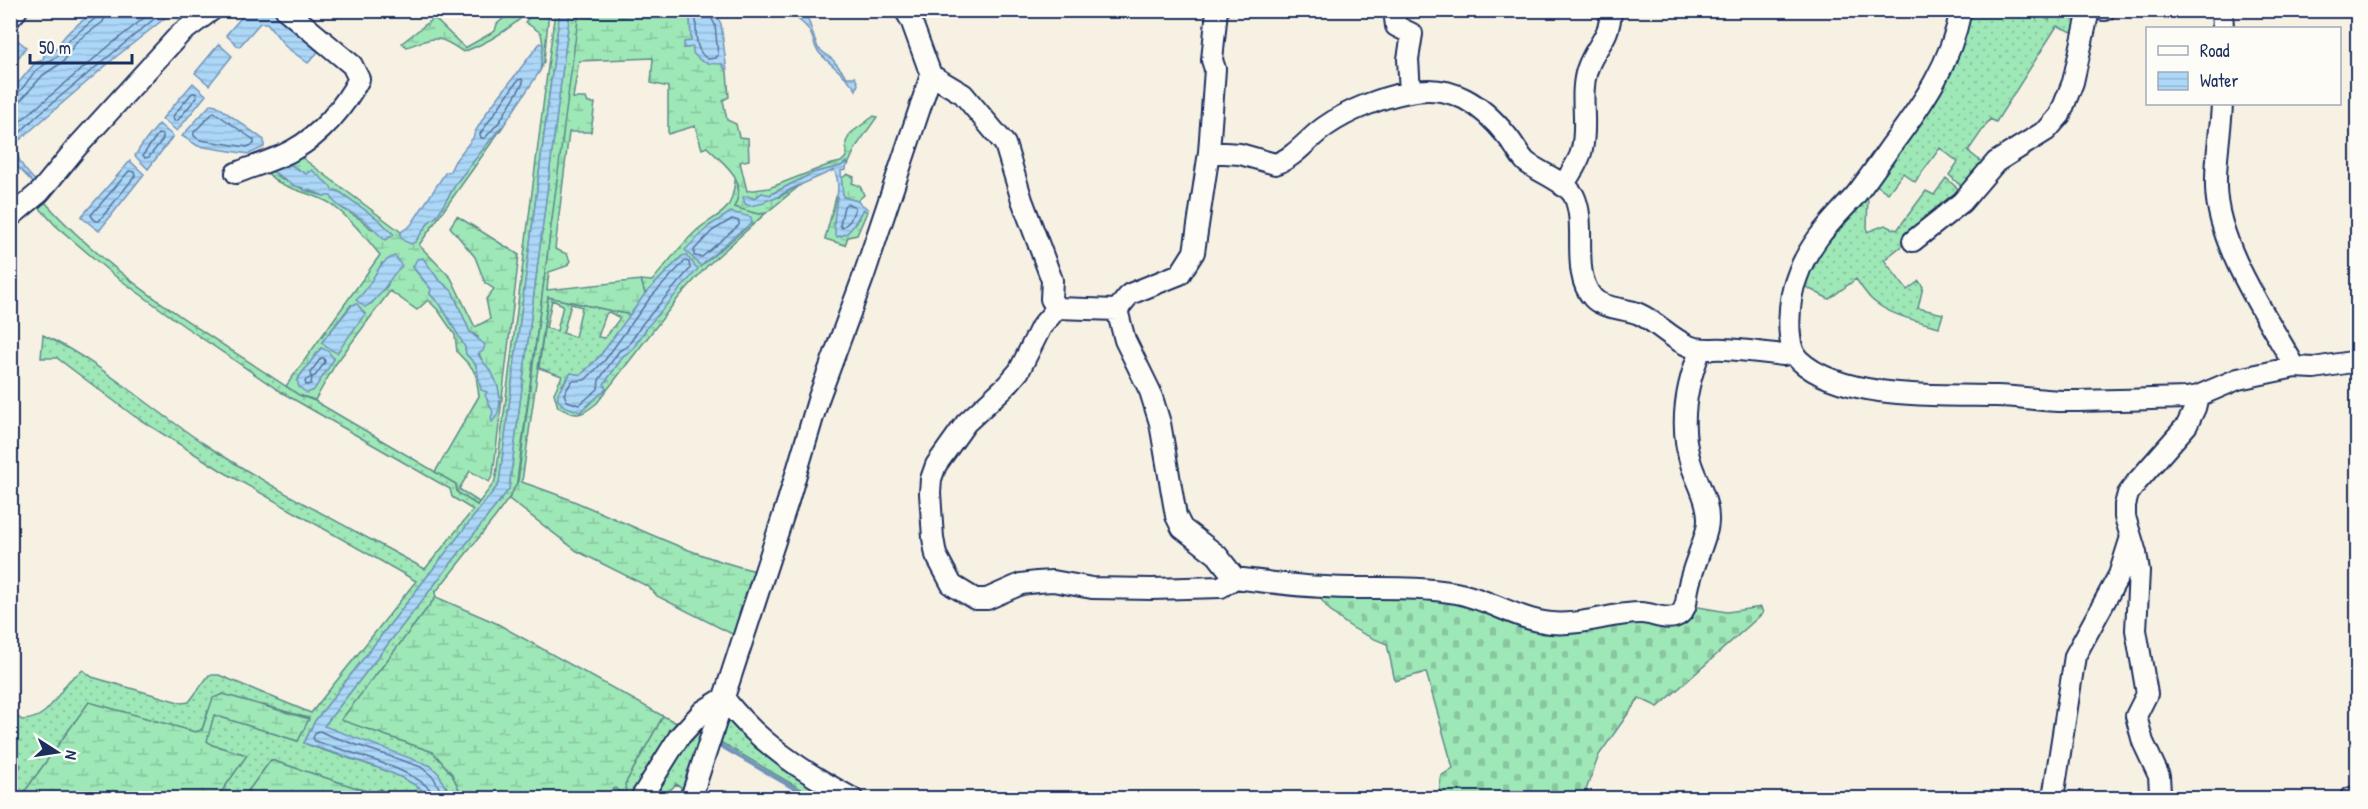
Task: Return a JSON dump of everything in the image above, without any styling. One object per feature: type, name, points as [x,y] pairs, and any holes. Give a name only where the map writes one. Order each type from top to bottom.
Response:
[{"type":"street","points":[[10,18],[17,10]]},
{"type":"street","points":[[10,217],[40,192],[77,147],[180,34],[212,10]]},
{"type":"street","points":[[236,173],[291,151],[308,141],[329,121],[359,79],[352,65],[286,10]]},
{"type":"street","points":[[691,798],[788,501],[819,397],[864,275],[931,75],[911,20],[905,10]]},
{"type":"street","points":[[1117,310],[1130,294],[1180,274],[1194,252],[1209,152],[1215,69],[1212,60],[1217,10]]},
{"type":"street","points":[[1394,10],[1396,26],[1412,34],[1408,59],[1410,92]]},
{"type":"street","points":[[1563,186],[1582,152],[1587,70],[1609,30],[1611,10]]},
{"type":"street","points":[[1962,10],[1951,47],[1934,86],[1856,195],[1818,238],[1796,277],[1790,308],[1792,349],[1799,360],[1848,385],[1895,393],[1999,396],[2063,401],[2198,396],[2238,379],[2295,367],[2314,368],[2358,361]]},
{"type":"street","points":[[1912,242],[1962,202],[1996,162],[2047,130],[2060,116],[2073,82],[2089,10]]},
{"type":"street","points":[[2223,10],[2223,27]]},
{"type":"street","points":[[931,75],[963,94],[1005,144],[1022,200],[1052,280],[1051,300],[1058,308],[1117,310]]},
{"type":"street","points":[[1209,152],[1240,154],[1275,164],[1281,162],[1326,126],[1344,115],[1410,92],[1445,90],[1470,102],[1502,129],[1528,164],[1570,190],[1575,198],[1580,224],[1582,277],[1591,296],[1597,301],[1640,314],[1689,346],[1701,349],[1784,355],[1792,349]]},
{"type":"street","points":[[2222,105],[2216,186],[2218,206],[2240,268],[2295,367]]},
{"type":"street","points":[[1058,308],[1041,327],[1019,371],[966,423],[949,445],[934,472],[930,493],[936,555],[952,585],[975,599],[987,599],[1021,584],[1036,582],[1053,581],[1092,588],[1152,589],[1221,587],[1235,578],[1325,587],[1400,588],[1457,593],[1535,621],[1553,623],[1573,623],[1643,613],[1667,618],[1678,616],[1685,608],[1688,589],[1707,530],[1709,514],[1691,464],[1684,418],[1694,365],[1701,349]]},
{"type":"street","points":[[1117,310],[1125,340],[1150,390],[1160,423],[1176,516],[1182,528],[1216,555],[1235,578]]},
{"type":"street","points":[[2159,798],[2159,776],[2143,742],[2136,716],[2146,693],[2136,630],[2139,571],[2125,517],[2125,505],[2128,494],[2187,425],[2198,396]]},
{"type":"street","points":[[2053,798],[2075,656],[2119,575],[2131,537]]},
{"type":"street","points":[[640,798],[679,737],[703,711],[724,699]]},
{"type":"street","points":[[724,699],[741,720],[785,757],[852,798]]},
{"type":"street","points":[[2351,798],[2358,796]]},
{"type":"green space","points":[[512,11],[529,11],[498,35],[463,52],[448,42],[436,39],[407,47],[402,43],[434,18],[465,48],[495,31],[497,24]]},
{"type":"green space","points":[[536,11],[549,11],[544,61],[540,71],[543,45],[541,33],[525,22]]},
{"type":"green space","points":[[555,11],[560,11],[499,484],[315,721],[304,743],[389,772],[420,788],[430,798],[387,798],[381,789],[372,793],[271,760],[243,798],[217,798],[247,755],[212,745],[206,740],[214,715],[298,741],[308,718],[264,705],[208,711],[202,730],[195,732],[89,702],[20,798],[11,798],[11,781],[21,766],[11,751],[10,711],[22,720],[38,716],[50,707],[70,680],[83,670],[92,677],[182,703],[189,702],[209,675],[219,675],[311,713],[416,581],[222,471],[134,416],[57,358],[41,358],[43,335],[86,359],[186,431],[259,478],[425,569],[473,510],[452,497],[450,489],[281,392],[184,326],[111,273],[55,225],[37,205],[44,201],[102,257],[199,329],[299,395],[315,401],[456,484],[457,492],[477,505],[494,483],[496,476]]},
{"type":"green space","points":[[570,11],[579,11],[577,37],[516,488],[342,720],[433,752],[452,774],[463,798],[450,798],[446,786],[324,726],[509,489]]},
{"type":"green space","points":[[579,11],[690,11],[691,41],[684,48],[694,47],[722,64],[727,72],[729,97],[723,100],[727,120],[736,124],[739,137],[748,138],[749,160],[740,162],[747,191],[769,188],[841,162],[846,157],[846,142],[851,133],[874,116],[877,117],[856,147],[848,165],[846,162],[841,166],[813,173],[769,195],[762,193],[745,204],[779,197],[803,183],[766,213],[758,214],[734,207],[738,197],[737,180],[727,166],[707,147],[702,149],[695,126],[668,134],[668,87],[651,83],[653,58],[579,61],[573,98],[586,98],[588,103],[595,103],[591,132],[569,132],[555,249],[567,254],[570,261],[567,266],[549,272],[547,290],[641,280],[645,294],[631,315],[548,297],[522,482],[689,550],[756,571],[734,635],[657,596],[649,587],[577,551],[509,499],[518,481]]},
{"type":"green space","points":[[1969,11],[2031,11],[2049,20],[2052,11],[2085,11],[2080,35],[2057,26],[1996,122],[1990,119],[1968,151],[1988,167],[1966,191],[1949,175],[1958,162],[1940,148],[1915,182],[1903,173],[1888,193],[1872,182],[1946,79],[1965,34]]},
{"type":"green space","points":[[504,125],[419,245],[451,278],[475,327],[490,319],[486,299],[494,289],[485,283],[475,257],[450,227],[457,216],[519,255],[493,475],[489,482],[470,471],[459,489],[479,502],[477,505],[457,492],[456,484],[435,472],[479,396],[476,376],[472,368],[457,352],[455,335],[438,310],[428,300],[417,310],[390,291],[335,365],[315,400],[299,395],[286,386],[380,255],[338,209],[323,199],[278,182],[265,169],[301,157],[401,232],[400,236],[415,242],[429,222],[437,216],[457,182]],"holes":[[[306,174],[322,180],[332,192],[336,190],[341,193],[379,220],[394,235],[370,228],[361,219],[334,201],[331,195],[319,195],[277,176]],[[423,259],[438,279],[452,291],[470,332],[478,337],[481,358],[497,384],[500,403],[494,412],[487,399],[488,392],[480,385],[476,365],[466,354],[465,347],[442,307],[430,294],[431,289],[415,270]],[[382,263],[393,272],[387,286],[371,304],[357,300],[368,288]],[[356,304],[365,314],[343,342],[322,342],[351,305]],[[321,348],[334,359],[325,372],[297,380]]]},
{"type":"green space","points":[[847,174],[854,177],[852,183],[860,186],[864,195],[857,201],[843,197],[841,179]]},
{"type":"green space","points":[[736,175],[739,193],[737,201],[758,214],[766,213],[708,265],[679,297],[597,403],[578,414],[558,407],[554,393],[562,376],[539,368],[548,297],[631,315],[600,356],[581,375],[571,373],[562,385],[580,412],[606,389],[604,384],[648,326],[682,256],[645,294],[641,280],[652,281],[695,232],[725,210],[732,199]],"holes":[[[728,214],[752,223],[701,266],[709,226]],[[552,300],[563,305],[557,331],[546,328]],[[571,304],[582,307],[575,337],[563,333]],[[609,312],[620,318],[605,338],[598,337],[606,314]]]},
{"type":"green space","points":[[1946,178],[1965,195],[1884,260],[1907,290],[1919,281],[1923,287],[1918,308],[1943,314],[1939,327],[1903,317],[1885,309],[1870,298],[1856,279],[1829,299],[1800,284],[1813,257],[1868,191],[1867,232],[1885,225],[1897,230],[1926,191],[1934,195]]},
{"type":"green space","points":[[836,197],[838,204],[834,222],[856,224],[864,209],[867,212],[857,235],[848,237],[845,245],[825,239]]},
{"type":"green space","points":[[1317,592],[1459,596],[1536,624],[1693,606],[1727,612],[1761,607],[1763,613],[1658,707],[1639,698],[1599,755],[1583,798],[1439,798],[1441,776],[1453,768],[1426,672],[1395,681],[1387,644],[1366,635],[1338,618]]},
{"type":"green space","points":[[436,597],[496,623],[663,716],[625,784],[626,792],[619,792],[615,788],[611,790],[611,798],[463,798],[452,774],[433,752],[341,720]]},
{"type":"green space","points":[[223,694],[309,719],[298,741],[214,715],[207,741],[212,745],[247,755],[217,798],[20,798],[89,702],[195,732],[202,730],[213,698]]},
{"type":"green space","points":[[663,716],[681,725],[634,798],[611,798],[610,790],[625,784]]},
{"type":"green space","points":[[727,716],[842,798],[816,798],[715,741]]},
{"type":"green space","points":[[707,717],[686,798],[679,798],[681,787],[676,784],[663,798],[645,798],[682,740]]},
{"type":"green space","points":[[271,760],[372,793],[381,789],[387,798],[243,798]]},
{"type":"water","points":[[96,11],[174,11],[117,56],[16,143],[20,161],[38,184],[36,186],[11,161],[11,92],[35,63],[43,60],[45,49],[54,53],[67,34]]},
{"type":"water","points":[[247,11],[274,11],[318,52],[308,63],[286,47],[267,23],[260,23],[239,47],[226,35]]},
{"type":"water","points":[[560,11],[570,11],[509,489],[324,726],[431,766],[439,774],[450,798],[430,798],[420,789],[390,772],[304,743],[315,721],[499,484]]},
{"type":"water","points":[[690,11],[718,11],[727,72],[722,64],[699,59],[693,53],[693,47],[684,48],[684,42],[691,41]]},
{"type":"water","points":[[786,11],[805,11],[818,48],[833,60],[847,77],[855,77],[858,84],[856,90],[817,50],[805,25]]},
{"type":"water","points":[[11,35],[26,47],[10,68]]},
{"type":"water","points":[[540,43],[543,45],[540,71],[504,125],[457,182],[437,216],[429,222],[415,242],[411,244],[404,241],[400,236],[401,232],[411,225],[445,173],[450,171],[473,138],[487,112]]},
{"type":"water","points":[[219,44],[232,56],[209,85],[195,73]]},
{"type":"water","points":[[193,83],[206,95],[177,131],[162,119]]},
{"type":"water","points":[[211,104],[216,105],[264,140],[264,147],[249,154],[198,146],[182,136]]},
{"type":"water","points":[[159,124],[173,136],[148,169],[135,156]]},
{"type":"water","points":[[130,161],[144,174],[99,231],[81,217]]},
{"type":"water","points":[[847,162],[846,170],[841,171],[843,197],[857,201],[868,209],[867,212],[864,209],[850,230],[843,235],[837,237],[835,229],[838,186],[834,170],[772,200],[767,199],[764,203],[750,206],[745,204],[743,197],[748,196],[754,199],[762,193],[770,195],[813,173],[841,166]]},
{"type":"water","points":[[291,165],[306,174],[312,170],[331,187],[333,192],[335,190],[341,193],[379,220],[394,235],[385,240],[363,219],[336,204],[331,196],[324,196],[308,189],[305,191],[304,188],[295,186],[272,171]]},
{"type":"water","points":[[731,212],[751,217],[752,223],[701,266],[685,250],[709,226]]},
{"type":"water","points":[[686,255],[698,269],[648,326],[632,350],[624,355],[604,384],[606,389],[580,412],[564,406],[558,400],[558,393],[571,373],[581,375],[600,356],[645,294],[682,256]]},
{"type":"water","points":[[395,256],[402,266],[376,299],[365,307],[356,300],[362,295],[382,264]]},
{"type":"water","points":[[423,258],[438,279],[452,291],[470,332],[485,345],[483,351],[478,354],[493,375],[500,396],[499,410],[492,422],[493,412],[485,395],[487,392],[481,390],[476,365],[466,354],[465,347],[442,307],[430,294],[431,289],[413,267],[417,259]]},
{"type":"water","points":[[357,304],[365,314],[337,353],[326,347],[322,342],[352,305]]},
{"type":"water","points":[[321,348],[328,351],[334,359],[314,390],[307,393],[299,387],[297,380]]},
{"type":"waterway","points":[[716,746],[720,745],[811,798]]}]
